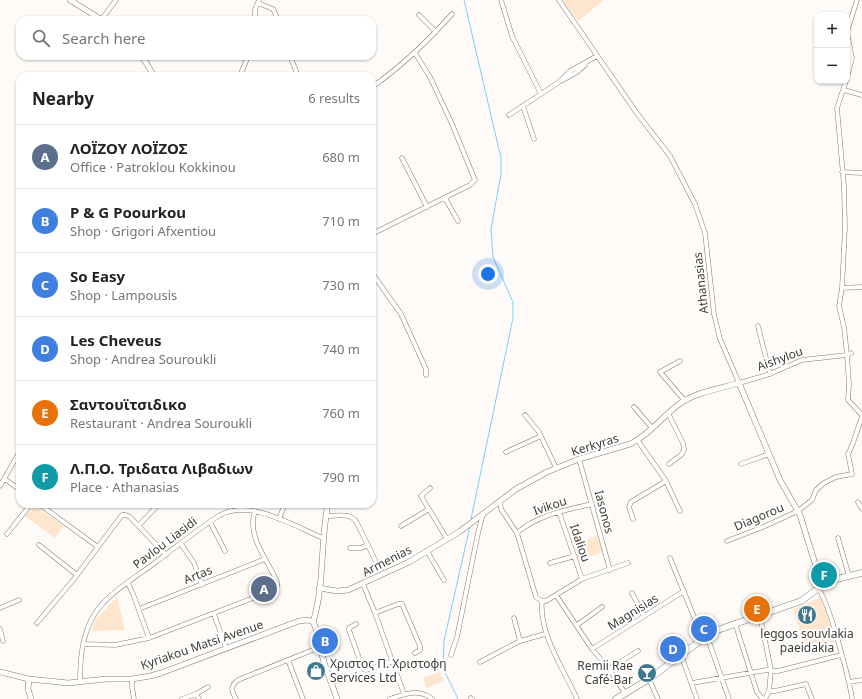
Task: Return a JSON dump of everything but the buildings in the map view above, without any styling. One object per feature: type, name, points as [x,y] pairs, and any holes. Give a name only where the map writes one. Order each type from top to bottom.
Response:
[{"type":"main road","points":[[616,699],[649,679],[680,655],[717,630],[801,601],[823,585],[837,578],[862,573]]},
{"type":"street","points":[[70,0],[96,16]]},
{"type":"street","points":[[105,16],[116,0]]},
{"type":"street","points":[[501,0],[512,36],[541,94]]},
{"type":"street","name":"Athanasias","points":[[559,0],[636,112],[670,156],[695,204],[705,233],[714,314],[720,339],[780,480],[798,511],[823,585]]},
{"type":"street","points":[[850,22],[857,0]]},
{"type":"street","points":[[255,16],[255,10],[259,2],[273,9],[276,16]]},
{"type":"street","points":[[376,84],[392,73],[415,53],[452,14]]},
{"type":"street","points":[[419,15],[436,32]]},
{"type":"street","points":[[850,48],[852,58],[850,66]]},
{"type":"street","points":[[376,232],[470,185],[475,180],[452,124],[430,77],[415,53]]},
{"type":"street","points":[[509,115],[559,82],[570,71],[587,63],[597,56]]},
{"type":"street","points":[[144,60],[152,72]]},
{"type":"street","points":[[242,72],[246,60]]},
{"type":"street","points":[[292,60],[296,72]]},
{"type":"street","points":[[845,84],[837,108],[844,186],[842,288],[839,306],[849,354],[848,400],[862,416]]},
{"type":"street","points":[[844,90],[862,95]]},
{"type":"street","points":[[523,106],[534,139]]},
{"type":"street","points":[[402,158],[427,207]]},
{"type":"street","points":[[842,172],[862,173]]},
{"type":"street","points":[[445,198],[458,221]]},
{"type":"street","points":[[376,279],[401,314],[426,368],[426,375]]},
{"type":"street","points":[[842,288],[862,287]]},
{"type":"street","points":[[758,326],[770,374]]},
{"type":"street","name":"Aishylou","points":[[739,383],[770,374],[802,360],[849,354]]},
{"type":"street","points":[[680,361],[660,372],[685,401]]},
{"type":"street","name":"Kerkyras","points":[[459,532],[516,489],[556,468],[638,441],[668,413],[685,401],[698,395],[739,383]]},
{"type":"street","points":[[634,407],[652,428]]},
{"type":"street","points":[[668,413],[683,443],[684,450],[681,455],[669,464]]},
{"type":"street","points":[[525,415],[541,436],[556,468]]},
{"type":"street","name":"Diagorou","points":[[727,541],[763,528],[798,511],[812,500],[816,490],[824,482],[836,477],[852,474],[848,454],[852,448],[856,430],[862,416]]},
{"type":"street","points":[[506,452],[541,436]]},
{"type":"street","points":[[638,441],[666,481],[680,511]]},
{"type":"street","points":[[741,464],[769,454]]},
{"type":"street","points":[[0,486],[16,458]]},
{"type":"street","name":"Iasonos","points":[[580,460],[610,570]]},
{"type":"street","points":[[5,479],[16,487]]},
{"type":"street","points":[[633,519],[629,507],[631,502],[666,481]]},
{"type":"street","points":[[430,488],[421,496],[447,539]]},
{"type":"street","points":[[500,501],[501,509],[517,533],[536,597],[542,601],[546,601],[582,580],[628,563]]},
{"type":"street","points":[[858,502],[862,509]]},
{"type":"street","name":"Ivikou","points":[[517,533],[532,522],[559,512],[592,504]]},
{"type":"street","points":[[8,534],[28,508]]},
{"type":"street","points":[[45,508],[98,546]]},
{"type":"street","points":[[139,525],[155,508]]},
{"type":"street","points":[[279,519],[283,508]]},
{"type":"street","points":[[327,508],[323,538],[320,588],[313,622],[317,629],[325,665],[337,699]]},
{"type":"street","points":[[400,526],[429,509]]},
{"type":"street","name":"Pavlou Liasidi","points":[[80,682],[80,664],[83,644],[89,626],[99,608],[107,599],[220,515],[230,511],[255,511],[279,519],[323,538]]},
{"type":"street","points":[[83,644],[115,645],[149,638],[272,592],[277,586],[276,579],[255,537],[253,521],[255,511]]},
{"type":"street","name":"Idaliou","points":[[559,512],[582,580]]},
{"type":"street","points":[[37,623],[77,575],[122,515],[128,516],[139,525],[166,555]]},
{"type":"street","points":[[451,655],[457,637],[482,515]]},
{"type":"street","points":[[326,516],[353,517],[380,570]]},
{"type":"street","points":[[210,522],[225,551]]},
{"type":"street","name":"Armenias","points":[[320,588],[343,591],[363,584],[408,563],[459,532]]},
{"type":"street","points":[[838,538],[849,576]]},
{"type":"street","points":[[181,544],[194,562],[202,585]]},
{"type":"street","points":[[350,548],[361,548],[367,545]]},
{"type":"street","points":[[39,546],[77,575]]},
{"type":"street","points":[[427,551],[444,580]]},
{"type":"street","points":[[550,563],[575,556]]},
{"type":"street","points":[[670,558],[699,629],[709,642],[729,699]]},
{"type":"street","name":"Artas","points":[[139,609],[265,559]]},
{"type":"street","points":[[128,583],[132,590],[149,638]]},
{"type":"street","points":[[363,584],[404,694]]},
{"type":"street","points":[[818,589],[822,594],[841,655],[849,682],[852,699]]},
{"type":"street","name":"Magnisias","points":[[592,649],[684,592]]},
{"type":"street","points":[[632,593],[644,616]]},
{"type":"street","points":[[556,595],[592,649],[609,669],[625,694]]},
{"type":"street","points":[[0,608],[19,600]]},
{"type":"street","points":[[542,601],[541,611],[545,634],[577,699]]},
{"type":"street","points":[[375,613],[398,604],[402,604],[420,646],[420,650],[415,653]]},
{"type":"street","points":[[577,625],[602,607]]},
{"type":"street","points":[[214,614],[226,648]]},
{"type":"street","points":[[735,623],[758,692],[764,699],[769,691],[771,670],[760,616]]},
{"type":"street","points":[[514,618],[520,641]]},
{"type":"street","name":"Kyriakou Matsi Avenue","points":[[0,672],[28,679],[61,683],[106,679],[132,679],[156,675],[303,620],[313,622]]},
{"type":"street","points":[[356,624],[349,628],[349,630],[363,669],[366,670],[392,661]]},
{"type":"street","points":[[0,629],[3,641]]},
{"type":"street","points":[[480,662],[520,641],[545,634]]},
{"type":"street","points":[[236,699],[232,693],[232,686],[238,680],[320,647]]},
{"type":"street","points":[[609,669],[638,651]]},
{"type":"street","points":[[680,655],[698,699]]},
{"type":"street","points":[[692,683],[752,672],[771,670],[778,671],[841,655]]},
{"type":"street","points":[[288,660],[303,699]]},
{"type":"street","points":[[28,679],[28,689],[32,699]]},
{"type":"street","points":[[132,679],[134,699]]},
{"type":"street","points":[[649,679],[658,699]]},
{"type":"street","points":[[849,682],[862,680]]},
{"type":"street","points":[[769,691],[806,684],[812,699]]},
{"type":"street","points":[[182,699],[196,694],[208,687]]},
{"type":"street","points":[[390,699],[404,694],[418,692],[425,694],[432,699]]},
{"type":"street","points":[[196,694],[199,699]]},
{"type":"shaded area","points":[[563,0],[604,0],[578,21]]},
{"type":"shaded area","points":[[33,508],[38,508],[63,526],[55,538],[25,516]]},
{"type":"shaded area","points":[[597,536],[603,552],[579,560],[574,544]]},
{"type":"shaded area","points":[[117,597],[125,630],[92,631],[94,621]]},
{"type":"shaded area","points":[[821,597],[835,642],[806,650],[793,610]]},
{"type":"shaded area","points":[[440,672],[444,681],[427,688],[423,678]]},
{"type":"waterway","points":[[464,0],[501,158],[501,174],[491,229],[493,257],[513,302],[513,318],[471,519]]},
{"type":"waterway","points":[[458,699],[443,668],[444,641],[470,526]]},
{"type":"place","name":"Λ.Π.Ο. Τριδατα Λιβαδιων","points":[[824,575]]},
{"type":"place","name":"ΛΟΪΖΟΥ ΛΟΪΖΟΣ","points":[[264,589]]},
{"type":"place","name":"Σαντουϊτσιδικο","points":[[757,609]]},
{"type":"place","name":"leggos souvlakia paeidakia","points":[[807,615]]},
{"type":"place","name":"So Easy","points":[[704,629]]},
{"type":"place","name":"P & G Poourkou","points":[[325,641]]},
{"type":"place","name":"Les Cheveus","points":[[673,649]]},
{"type":"place","name":"Χριστος Π. Χριστοφη Services Ltd","points":[[316,671]]},
{"type":"place","name":"Remii Rae Café-Bar","points":[[647,673]]}]
